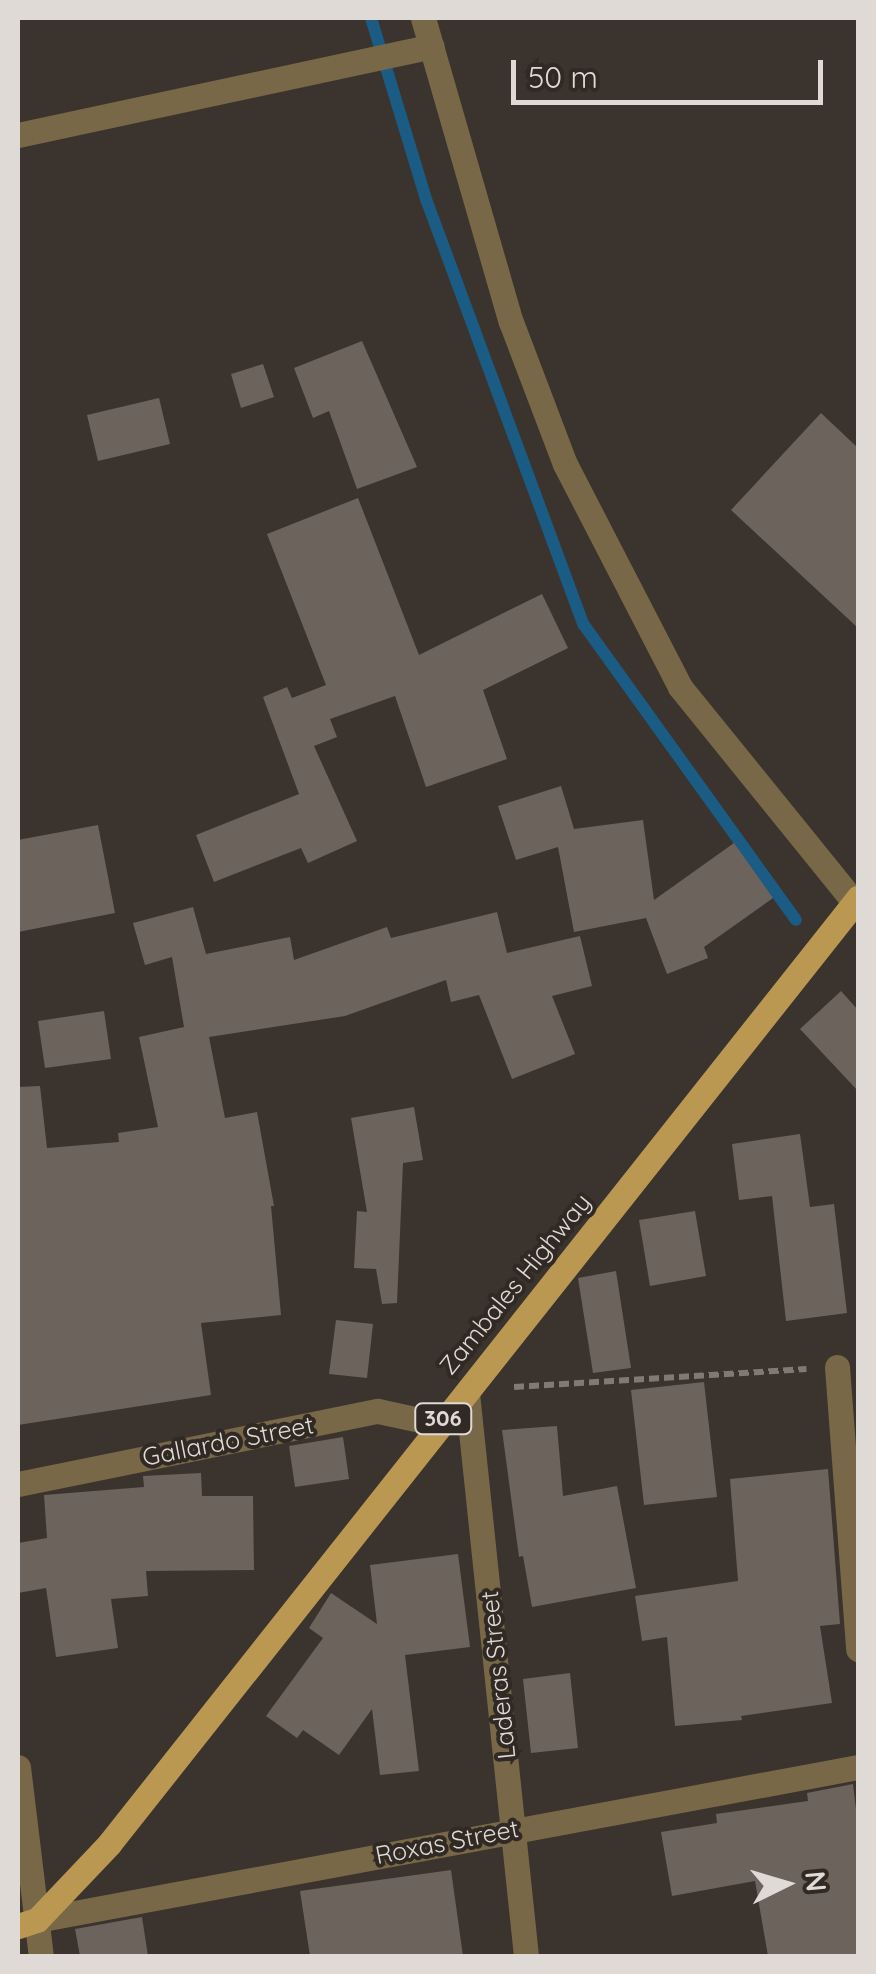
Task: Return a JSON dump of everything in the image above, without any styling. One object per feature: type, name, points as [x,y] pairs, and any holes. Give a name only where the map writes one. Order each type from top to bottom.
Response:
[{"type":"main road","name":"Zambales Highway","points":[[27,1923],[109,1844],[226,1702],[438,1424],[470,1389],[857,901]]},
{"type":"street","points":[[423,18],[422,48],[511,322],[564,464],[680,687],[857,901]]},
{"type":"street","points":[[18,134],[422,48]]},
{"type":"street","points":[[837,1367],[858,1649]]},
{"type":"street","name":"Laderas Street","points":[[470,1389],[526,1956]]},
{"type":"street","name":"Gallardo Street","points":[[18,1484],[378,1411],[438,1424]]},
{"type":"street","points":[[18,1767],[27,1923],[41,1956]]},
{"type":"street","name":"Roxas Street","points":[[27,1923],[858,1767]]},
{"type":"path","points":[[470,1389],[837,1367]]},
{"type":"building","points":[[362,341],[417,467],[357,489],[329,411],[313,418],[294,368]]},
{"type":"building","points":[[263,364],[274,397],[241,408],[231,374]]},
{"type":"building","points":[[159,398],[170,444],[98,461],[87,415]]},
{"type":"building","points":[[821,413],[858,448],[858,628],[731,510]]},
{"type":"building","points":[[358,498],[419,655],[542,594],[568,648],[483,690],[507,759],[426,787],[395,696],[330,719],[337,737],[314,746],[357,841],[308,863],[301,848],[214,882],[196,835],[299,794],[263,697],[287,687],[292,698],[326,685],[267,534]]},
{"type":"building","points":[[561,786],[574,829],[643,820],[654,900],[734,843],[773,898],[704,947],[708,958],[667,974],[646,918],[574,932],[558,847],[516,860],[498,806]]},
{"type":"building","points":[[98,825],[115,913],[18,932],[18,840]]},
{"type":"building","points":[[193,907],[206,954],[290,937],[294,960],[387,927],[391,938],[497,912],[507,953],[580,936],[592,986],[552,996],[575,1054],[512,1079],[479,995],[451,1002],[446,980],[345,1016],[209,1037],[225,1118],[257,1112],[274,1206],[281,1315],[201,1323],[211,1395],[18,1425],[18,1087],[40,1086],[47,1148],[119,1142],[118,1133],[158,1127],[139,1037],[184,1027],[172,957],[145,965],[133,923]]},
{"type":"building","points":[[841,991],[858,1010],[858,1091],[800,1029]]},
{"type":"building","points":[[104,1011],[111,1059],[45,1068],[38,1021]]},
{"type":"building","points":[[414,1107],[423,1160],[403,1163],[397,1303],[382,1304],[376,1269],[354,1268],[357,1211],[367,1212],[351,1118]]},
{"type":"building","points":[[800,1134],[810,1207],[834,1204],[847,1313],[786,1321],[772,1196],[739,1200],[732,1144]]},
{"type":"building","points":[[695,1211],[706,1276],[650,1286],[639,1220]]},
{"type":"building","points":[[616,1271],[631,1368],[593,1373],[578,1278]]},
{"type":"building","points":[[336,1320],[373,1324],[367,1378],[329,1374]]},
{"type":"building","points":[[704,1382],[717,1497],[644,1505],[631,1390]]},
{"type":"building","points":[[557,1426],[563,1496],[617,1486],[636,1588],[532,1607],[523,1556],[519,1557],[502,1430]]},
{"type":"building","points":[[343,1437],[349,1479],[295,1487],[289,1446]]},
{"type":"building","points":[[828,1469],[840,1624],[820,1626],[832,1703],[741,1716],[742,1720],[675,1726],[667,1637],[642,1641],[635,1596],[738,1581],[730,1479]]},
{"type":"building","points":[[201,1473],[202,1496],[253,1496],[254,1570],[146,1571],[148,1596],[111,1599],[118,1648],[56,1657],[46,1588],[18,1593],[18,1543],[47,1538],[44,1495],[144,1487],[143,1476]]},
{"type":"building","points":[[458,1554],[470,1647],[405,1655],[419,1771],[380,1775],[372,1709],[339,1755],[303,1730],[297,1738],[266,1716],[323,1638],[309,1628],[331,1593],[377,1624],[370,1565]]},
{"type":"building","points":[[570,1673],[578,1748],[531,1753],[523,1679]]},
{"type":"building","points":[[853,1784],[858,1826],[858,1956],[768,1956],[755,1881],[672,1896],[661,1832],[717,1823],[716,1814],[808,1801],[807,1793]]},
{"type":"building","points":[[451,1870],[463,1956],[310,1956],[300,1891]]},
{"type":"building","points":[[142,1917],[148,1956],[80,1956],[75,1929]]},
{"type":"waterway","points":[[371,18],[426,199],[584,625],[796,920]]}]
